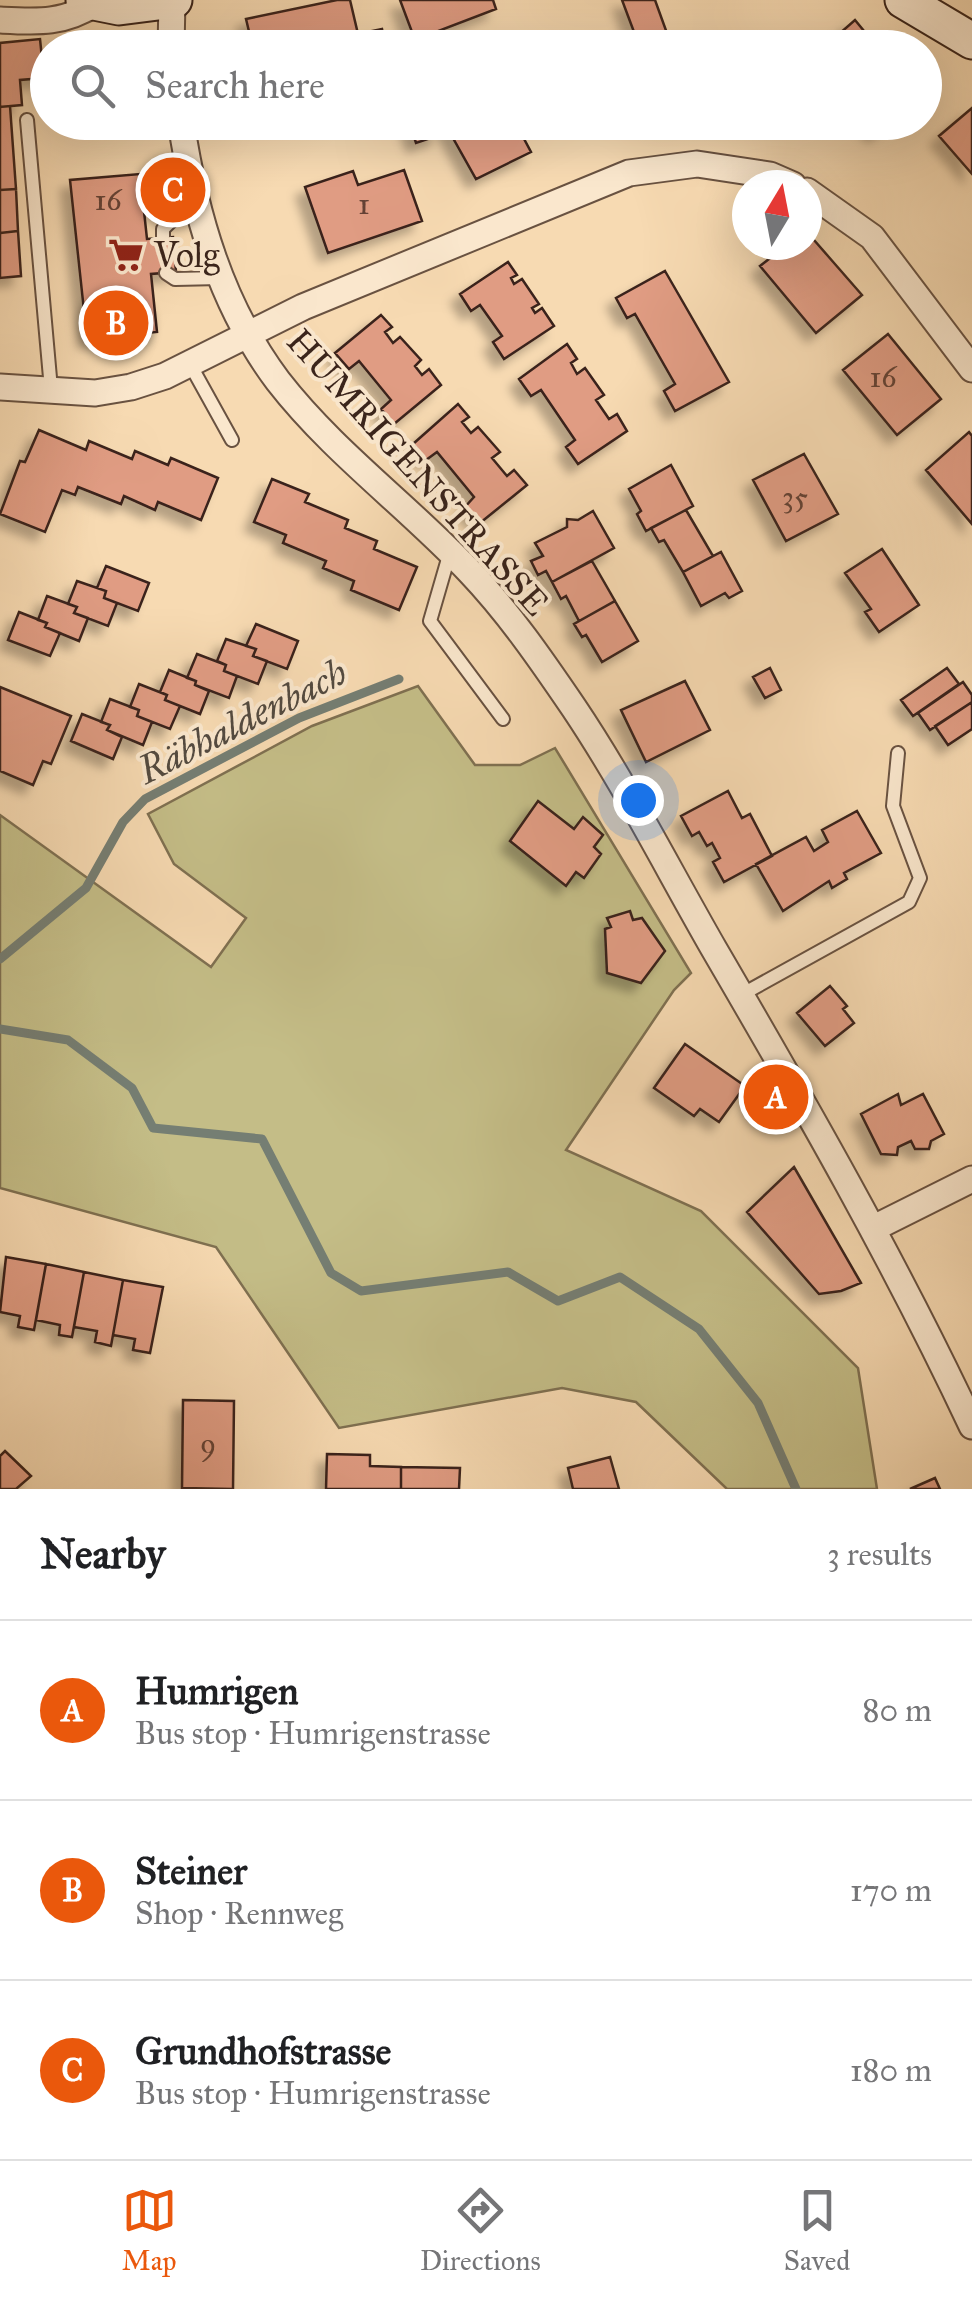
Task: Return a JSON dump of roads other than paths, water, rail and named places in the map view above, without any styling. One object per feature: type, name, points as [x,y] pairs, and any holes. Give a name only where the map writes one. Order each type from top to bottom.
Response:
[{"type":"main road","points":[[90,2],[119,7],[172,0]]},
{"type":"main road","points":[[924,6],[972,41]]},
{"type":"street","points":[[171,30],[172,0]]},
{"type":"street","points":[[0,20],[32,22],[74,17],[90,2]]},
{"type":"street","name":"HUMRIGENSTRASSE","points":[[184,140],[206,245],[248,335],[279,382],[503,608],[575,710],[874,1228],[972,1426]]},
{"type":"street","points":[[0,386],[95,393],[132,388],[192,366],[302,307],[629,173],[697,164],[734,170]]},
{"type":"street","points":[[822,202],[872,237],[972,369]]},
{"type":"street","points":[[874,1228],[972,1178]]},
{"type":"lane","points":[[27,120],[52,389]]},
{"type":"lane","points":[[163,237],[163,229],[194,198]]},
{"type":"lane","points":[[166,273],[175,279],[220,278]]},
{"type":"lane","points":[[192,366],[232,440]]},
{"type":"lane","points":[[450,552],[430,620],[504,719]]},
{"type":"lane","points":[[741,995],[909,902],[920,878],[893,806],[898,753]]},
{"type":"waterway","name":"Räbhaldenbach","points":[[0,959],[86,888],[123,822],[145,799],[299,718],[399,679]]},
{"type":"waterway","points":[[0,1029],[68,1040],[132,1088],[153,1128],[262,1139],[331,1273],[361,1291],[508,1272],[558,1301],[620,1277],[699,1329],[758,1403],[796,1489]]},
{"type":"place","name":"Grundhofstrasse","points":[[173,190]]},
{"type":"place","name":"Volg","points":[[126,255]]},
{"type":"place","name":"Steiner","points":[[116,323]]},
{"type":"place","name":"Humrigen","points":[[776,1097]]}]
